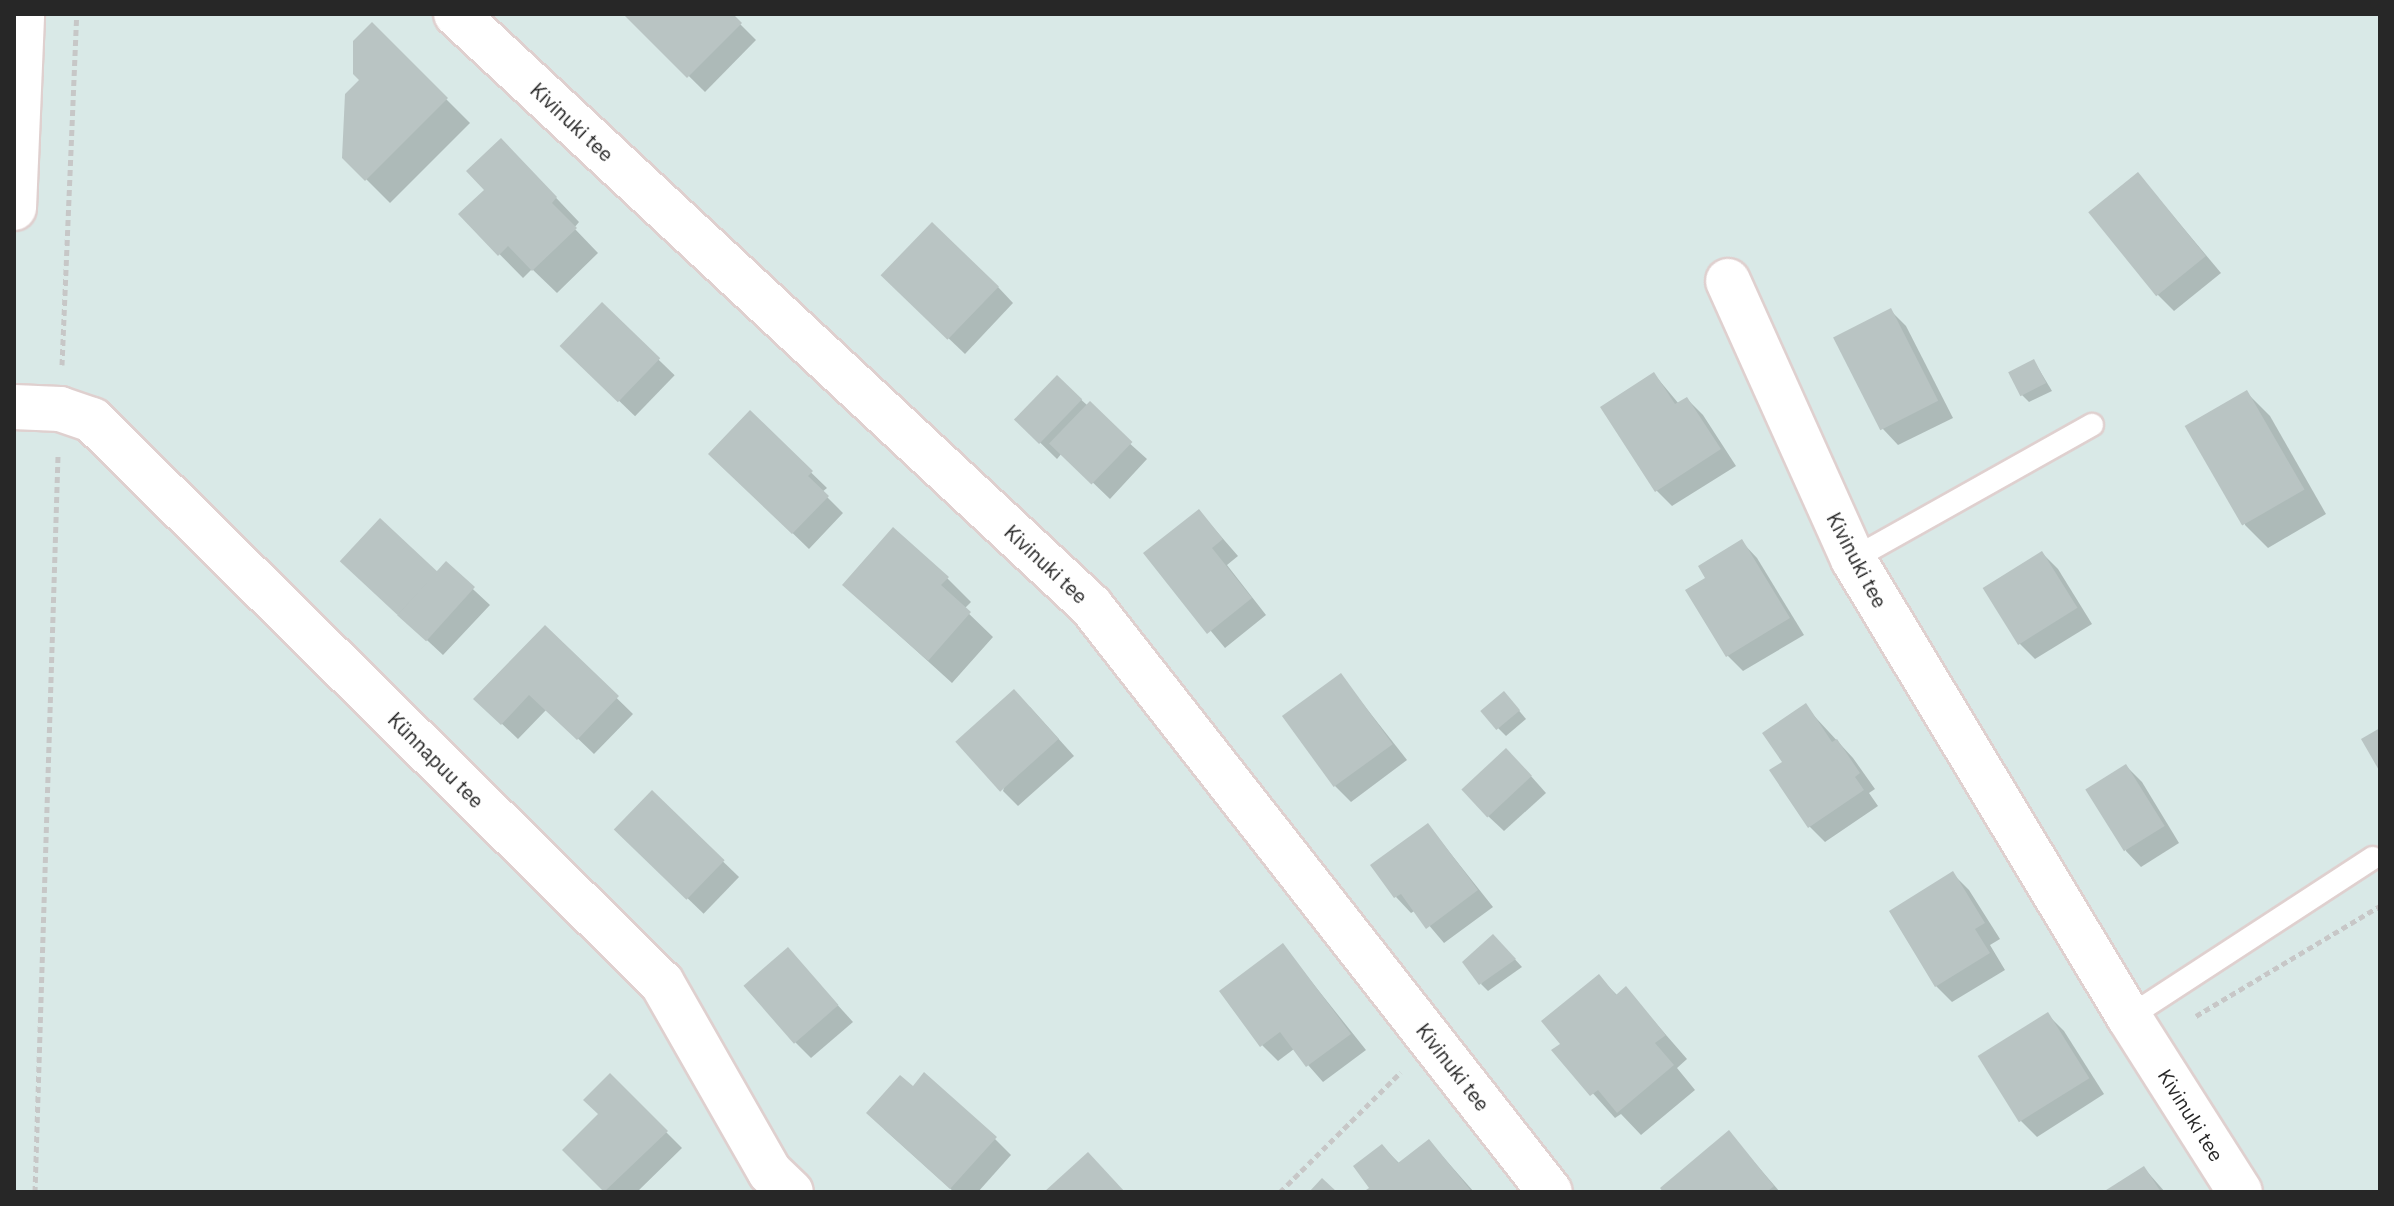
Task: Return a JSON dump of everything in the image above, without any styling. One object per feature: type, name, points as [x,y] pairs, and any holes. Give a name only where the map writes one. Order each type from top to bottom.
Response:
[{"type":"street","points":[[14,208],[22,14]]},
{"type":"street","name":"Kivinuki tee","points":[[456,14],[1091,606],[1550,1192]]},
{"type":"street","name":"Kivinuki tee","points":[[1728,281],[1853,559],[2138,1031],[2240,1192]]},
{"type":"street","name":"Künnapuu tee","points":[[14,407],[60,409],[92,420],[662,983],[770,1172],[791,1192]]},
{"type":"lane","points":[[1853,559],[2092,425]]},
{"type":"lane","points":[[2138,1031],[2373,858]]},
{"type":"path","points":[[35,1192],[60,409],[77,14]]},
{"type":"path","points":[[2138,1031],[2380,906]]},
{"type":"path","points":[[1280,1192],[1432,1041]]},
{"type":"building","points":[[623,14],[733,14],[742,23],[687,78]]},
{"type":"building","points":[[372,22],[448,98],[365,181],[342,158],[345,94],[359,80],[353,74],[353,41]]},
{"type":"building","points":[[501,138],[557,197],[552,203],[577,228],[532,271],[508,246],[498,256],[458,214],[484,190],[466,171]]},
{"type":"building","points":[[2138,172],[2206,256],[2156,296],[2088,212]]},
{"type":"building","points":[[932,222],[999,287],[947,340],[881,275]]},
{"type":"building","points":[[602,302],[660,358],[618,402],[560,346]]},
{"type":"building","points":[[1891,308],[1938,401],[1880,430],[1833,338]]},
{"type":"building","points":[[2034,359],[2046,383],[2020,396],[2008,372]]},
{"type":"building","points":[[1654,372],[1675,404],[1687,397],[1721,449],[1655,492],[1600,407]]},
{"type":"building","points":[[1057,375],[1082,399],[1039,444],[1014,420]]},
{"type":"building","points":[[2247,390],[2304,490],[2242,526],[2185,426]]},
{"type":"building","points":[[1090,401],[1132,442],[1091,484],[1049,443]]},
{"type":"building","points":[[750,410],[813,471],[808,476],[829,496],[792,534],[708,454]]},
{"type":"building","points":[[1199,509],[1223,539],[1212,548],[1252,598],[1207,634],[1143,553]]},
{"type":"building","points":[[380,518],[438,572],[398,615],[340,561]]},
{"type":"building","points":[[893,527],[949,577],[941,585],[971,612],[928,661],[842,585]]},
{"type":"building","points":[[1742,539],[1790,618],[1726,657],[1685,590],[1705,578],[1698,566]]},
{"type":"building","points":[[2042,551],[2078,608],[2018,645],[1983,588]]},
{"type":"building","points":[[446,561],[475,587],[426,641],[397,615]]},
{"type":"building","points":[[545,625],[619,696],[577,740],[529,695],[501,725],[473,699]]},
{"type":"building","points":[[1341,673],[1393,744],[1334,787],[1282,716]]},
{"type":"building","points":[[1014,689],[1059,739],[1000,792],[955,742]]},
{"type":"building","points":[[1504,691],[1520,710],[1496,730],[1480,711]]},
{"type":"building","points":[[1806,703],[1832,742],[1837,739],[1860,773],[1855,777],[1864,790],[1808,828],[1769,770],[1782,762],[1762,733]]},
{"type":"building","points":[[2380,728],[2380,772],[2361,739]]},
{"type":"building","points":[[1506,748],[1532,776],[1487,817],[1461,790]]},
{"type":"building","points":[[2126,764],[2165,826],[2124,851],[2085,789]]},
{"type":"building","points":[[652,790],[725,860],[686,900],[614,830]]},
{"type":"building","points":[[1428,823],[1478,890],[1426,929],[1401,894],[1394,898],[1370,865]]},
{"type":"building","points":[[1953,871],[1985,923],[1975,929],[1990,953],[1935,987],[1889,911]]},
{"type":"building","points":[[1493,934],[1516,959],[1479,985],[1462,962]]},
{"type":"building","points":[[1283,943],[1351,1034],[1306,1067],[1280,1032],[1260,1047],[1219,991]]},
{"type":"building","points":[[788,947],[839,1005],[794,1044],[743,986]]},
{"type":"building","points":[[1599,974],[1616,995],[1626,986],[1666,1035],[1655,1043],[1674,1065],[1617,1113],[1598,1090],[1590,1096],[1551,1050],[1560,1044],[1541,1021]]},
{"type":"building","points":[[2048,1012],[2089,1078],[2019,1122],[1978,1056]]},
{"type":"building","points":[[924,1072],[997,1137],[950,1189],[866,1113],[900,1075],[913,1086]]},
{"type":"building","points":[[610,1073],[668,1131],[604,1192],[562,1150],[598,1114],[583,1100]]},
{"type":"building","points":[[1729,1130],[1774,1186],[1767,1192],[1663,1192],[1660,1188]]},
{"type":"building","points":[[1429,1139],[1472,1192],[1363,1192],[1369,1188],[1353,1166],[1382,1144],[1398,1163]]},
{"type":"building","points":[[1088,1152],[1125,1192],[1044,1192]]},
{"type":"building","points":[[2144,1166],[2161,1192],[2103,1192]]},
{"type":"building","points":[[1322,1178],[1337,1192],[1309,1192]]}]
